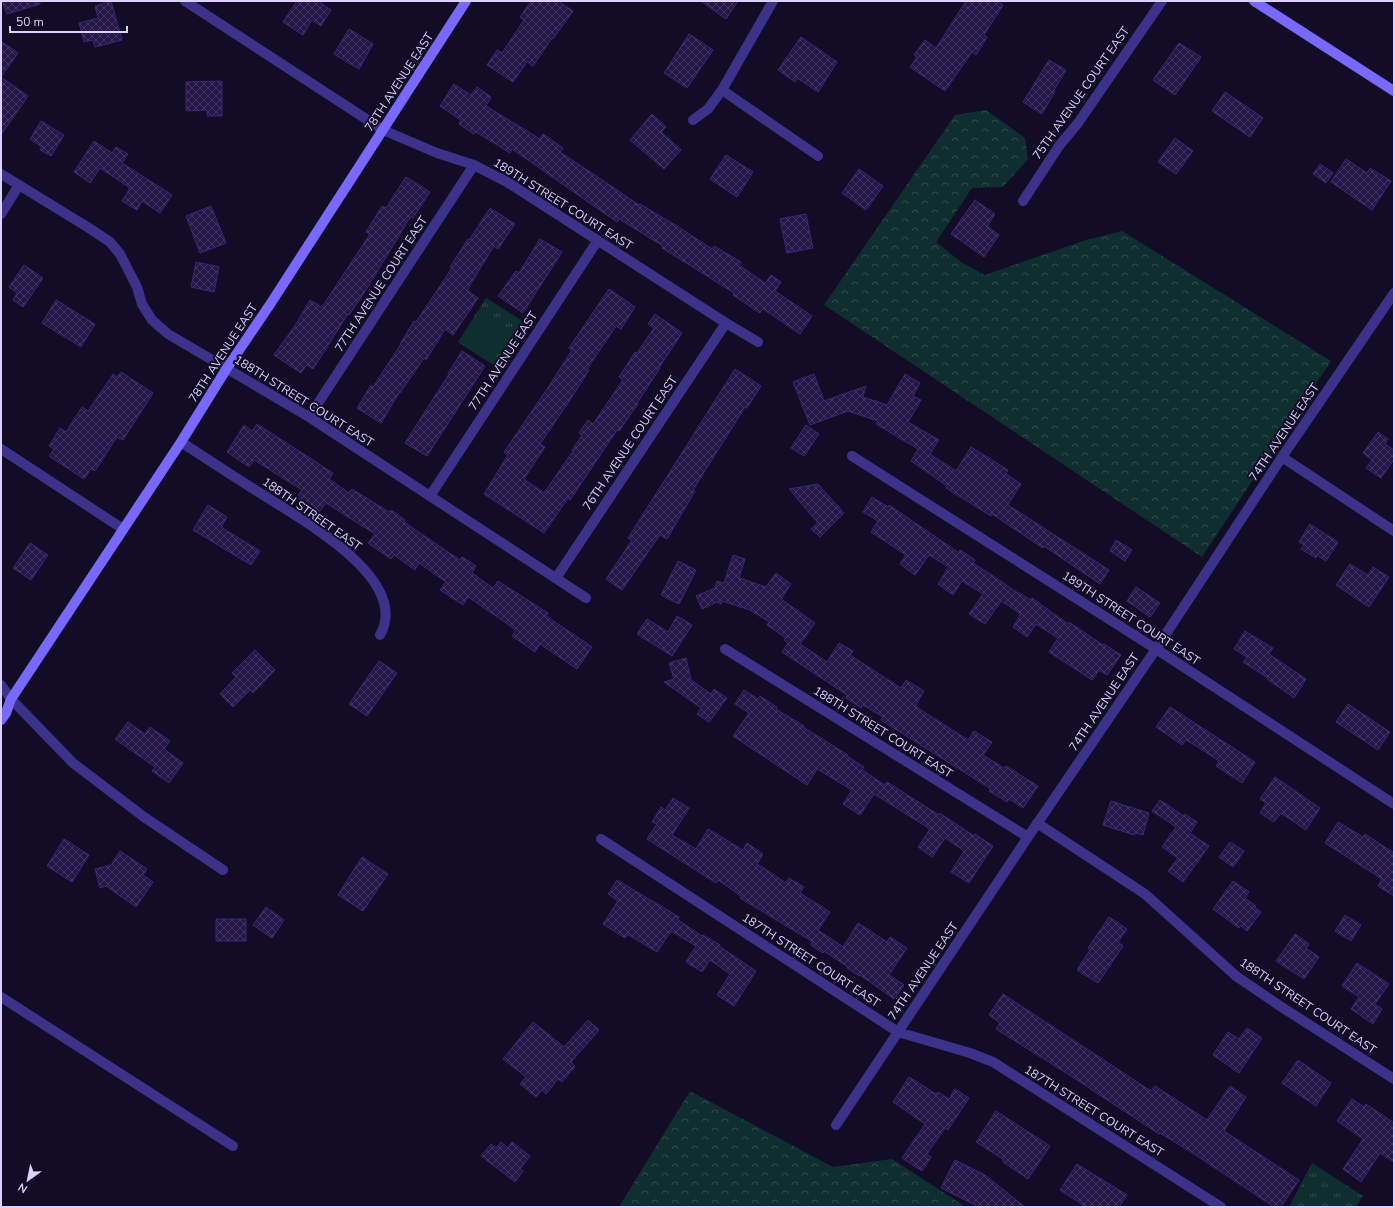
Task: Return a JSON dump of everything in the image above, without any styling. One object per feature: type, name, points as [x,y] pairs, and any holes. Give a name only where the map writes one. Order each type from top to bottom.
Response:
[{"type":"street","name":"189TH STREET COURT EAST","points":[[185,1],[383,130],[437,153],[474,165],[507,182],[758,342]]},
{"type":"street","name":"78TH AVENUE EAST","points":[[1,720],[6,713],[11,699],[181,442],[227,368],[275,297],[466,1]]},
{"type":"street","points":[[693,120],[708,110],[722,90],[773,1]]},
{"type":"street","name":"75TH AVENUE COURT EAST","points":[[1023,201],[1059,146],[1078,123],[1162,1]]},
{"type":"street","points":[[1254,1],[1394,91]]},
{"type":"street","points":[[722,90],[818,156]]},
{"type":"street","name":"77TH AVENUE COURT EAST","points":[[309,417],[474,165]]},
{"type":"street","name":"188TH STREET COURT EAST","points":[[1,174],[110,242],[120,254],[137,287],[142,304],[152,320],[168,334],[309,417],[586,598]]},
{"type":"street","points":[[1,214],[19,185]]},
{"type":"street","name":"77TH AVENUE EAST","points":[[430,496],[598,240]]},
{"type":"street","name":"74TH AVENUE EAST","points":[[836,1125],[1037,823],[1156,649],[1282,457],[1394,293]]},
{"type":"street","name":"76TH AVENUE COURT EAST","points":[[556,578],[726,323]]},
{"type":"street","name":"188TH STREET EAST","points":[[181,442],[294,515],[352,556],[367,572],[386,608],[384,627],[380,635]]},
{"type":"street","points":[[1,449],[123,529]]},
{"type":"street","name":"189TH STREET COURT EAST","points":[[852,456],[1156,649],[1394,804]]},
{"type":"street","points":[[1282,457],[1394,531]]},
{"type":"street","name":"188TH STREET COURT EAST","points":[[725,650],[1028,837]]},
{"type":"street","points":[[1,685],[11,699],[73,763],[144,818],[223,870]]},
{"type":"street","name":"188TH STREET COURT EAST","points":[[1037,823],[1145,894],[1236,976],[1394,1079]]},
{"type":"street","name":"187TH STREET COURT EAST","points":[[601,839],[898,1032],[970,1053],[993,1062],[1221,1207]]},
{"type":"street","points":[[1,997],[233,1146]]},
{"type":"green space","points":[[986,110],[1025,138],[1028,159],[1003,187],[972,188],[936,242],[961,262],[985,275],[1086,240],[1122,231],[1331,361],[1202,557],[824,305],[955,115]]},
{"type":"green space","points":[[486,298],[529,325],[501,370],[458,342]]},
{"type":"green space","points":[[482,312],[512,331],[492,362],[462,343]]},
{"type":"green space","points":[[690,1091],[833,1167],[892,1159],[966,1207],[619,1207]]},
{"type":"green space","points":[[1312,1163],[1363,1196],[1356,1207],[1289,1207]]},
{"type":"building","points":[[2,1],[40,1],[40,4],[7,14]]},
{"type":"building","points":[[111,1],[122,40],[95,47],[93,40],[84,42],[79,23],[98,18],[95,6]]},
{"type":"building","points":[[297,1],[318,1],[331,10],[321,26],[312,20],[303,35],[283,22]]},
{"type":"building","points":[[531,1],[558,1],[573,11],[533,66],[527,62],[513,82],[487,65],[497,50],[502,53],[524,20],[520,17]]},
{"type":"building","points":[[701,1],[738,1],[726,19]]},
{"type":"building","points":[[966,1],[997,1],[1003,5],[984,35],[987,37],[976,55],[972,52],[945,91],[910,67],[917,57],[914,55],[925,40],[936,48]]},
{"type":"building","points":[[349,29],[373,44],[359,69],[334,54]]},
{"type":"building","points":[[689,34],[713,50],[687,88],[664,73]]},
{"type":"building","points":[[801,37],[837,62],[818,92],[797,78],[795,82],[778,70]]},
{"type":"building","points":[[1,41],[18,53],[1,77]]},
{"type":"building","points":[[1179,43],[1201,57],[1175,95],[1153,80]]},
{"type":"building","points":[[1049,60],[1066,70],[1042,114],[1023,102]]},
{"type":"building","points":[[1,77],[28,96],[1,135]]},
{"type":"building","points":[[222,81],[222,116],[207,116],[207,110],[186,111],[186,82]]},
{"type":"building","points":[[454,84],[471,95],[477,87],[491,97],[486,106],[540,139],[543,134],[563,148],[560,152],[639,205],[640,204],[677,226],[712,249],[714,246],[741,262],[739,265],[765,283],[771,275],[781,282],[775,291],[812,316],[800,334],[763,309],[760,313],[733,295],[734,293],[619,219],[617,222],[512,149],[510,153],[476,132],[474,134],[459,124],[461,120],[440,106]]},
{"type":"building","points":[[1225,92],[1263,118],[1250,137],[1212,111]]},
{"type":"building","points":[[652,114],[666,127],[661,132],[681,150],[664,169],[630,140]]},
{"type":"building","points":[[41,121],[64,135],[51,156],[40,150],[42,147],[30,139]]},
{"type":"building","points":[[1175,138],[1193,151],[1176,174],[1158,162]]},
{"type":"building","points":[[94,141],[112,153],[116,147],[128,154],[122,163],[172,195],[160,213],[142,201],[137,210],[122,201],[130,188],[100,168],[90,183],[74,172]]},
{"type":"building","points":[[726,155],[753,172],[737,197],[710,179]]},
{"type":"building","points":[[1346,159],[1367,173],[1370,168],[1391,181],[1372,210],[1331,182]]},
{"type":"building","points":[[1320,164],[1333,173],[1326,183],[1313,174]]},
{"type":"building","points":[[859,169],[883,186],[866,210],[842,193]]},
{"type":"building","points":[[406,177],[430,192],[413,218],[411,216],[366,290],[349,315],[348,314],[313,369],[307,365],[301,373],[274,355],[296,324],[310,300],[322,307],[370,234],[366,232],[382,206],[386,208]]},
{"type":"building","points":[[975,200],[995,214],[987,226],[999,235],[984,257],[951,234]]},
{"type":"building","points":[[211,206],[226,243],[200,253],[186,216]]},
{"type":"building","points":[[490,208],[515,224],[498,249],[494,246],[467,290],[478,298],[453,335],[445,329],[426,360],[424,358],[399,393],[381,423],[357,408],[371,385],[373,387],[414,321],[416,322],[452,268],[450,267],[468,239],[469,240]]},
{"type":"building","points":[[806,214],[813,248],[787,253],[780,219]]},
{"type":"building","points":[[540,239],[562,252],[523,313],[498,296],[516,271],[519,273]]},
{"type":"building","points":[[196,262],[219,267],[214,292],[191,287]]},
{"type":"building","points":[[24,265],[43,278],[23,307],[13,300],[17,293],[9,287]]},
{"type":"building","points":[[609,289],[635,307],[621,329],[616,326],[587,369],[589,370],[570,400],[540,444],[545,447],[524,479],[544,493],[573,451],[572,450],[582,435],[579,433],[588,420],[593,424],[623,380],[619,377],[635,352],[637,353],[654,328],[648,324],[655,314],[682,333],[637,403],[638,404],[619,431],[617,430],[570,500],[568,498],[544,533],[484,494],[508,455],[504,452],[551,383],[572,350],[569,348]]},
{"type":"building","points":[[56,300],[95,324],[81,347],[42,323]]},
{"type":"building","points":[[462,351],[485,366],[427,456],[405,443]]},
{"type":"building","points":[[735,369],[761,386],[747,408],[745,407],[693,490],[695,491],[667,539],[660,535],[622,590],[606,579],[632,540],[628,538]]},
{"type":"building","points":[[121,372],[153,393],[123,440],[117,437],[95,471],[91,469],[84,479],[49,456],[54,449],[49,446],[60,428],[66,432],[82,407],[88,411],[113,374],[117,377]]},
{"type":"building","points":[[814,374],[824,401],[866,386],[863,397],[887,405],[905,374],[920,383],[913,396],[921,400],[908,422],[939,440],[930,454],[956,471],[971,447],[1008,470],[1006,474],[1021,484],[1008,505],[1109,570],[1100,584],[1044,546],[1043,548],[992,514],[991,516],[946,488],[947,486],[911,461],[918,449],[876,424],[878,421],[848,411],[810,425],[793,382]]},
{"type":"building","points":[[257,424],[333,473],[329,479],[349,493],[352,489],[389,512],[391,510],[405,520],[404,522],[460,560],[462,557],[476,566],[472,573],[493,588],[498,581],[548,613],[546,616],[592,647],[577,669],[540,644],[535,652],[512,636],[516,630],[468,597],[463,605],[440,590],[446,582],[419,563],[415,570],[394,555],[391,559],[368,543],[375,534],[326,503],[319,512],[297,497],[302,490],[254,460],[249,467],[227,452],[244,425],[252,431]]},
{"type":"building","points":[[806,425],[819,434],[804,456],[791,448]]},
{"type":"building","points":[[1378,432],[1388,439],[1385,444],[1394,450],[1394,459],[1381,478],[1366,468],[1372,460],[1363,453]]},
{"type":"building","points":[[818,484],[844,513],[820,537],[811,529],[818,523],[789,489]]},
{"type":"building","points":[[872,497],[888,507],[889,505],[959,553],[960,550],[975,560],[973,563],[1015,591],[1031,600],[1032,598],[1068,624],[1069,622],[1103,645],[1104,644],[1121,655],[1107,675],[1099,670],[1092,680],[1049,652],[1058,638],[1036,624],[1027,637],[1013,627],[1021,614],[1001,601],[985,624],[969,614],[983,594],[962,581],[953,595],[938,584],[949,567],[929,555],[915,575],[900,564],[906,555],[871,532],[878,521],[863,512]]},
{"type":"building","points":[[208,505],[227,517],[221,527],[260,551],[251,565],[193,530]]},
{"type":"building","points":[[1310,524],[1338,542],[1326,561],[1317,555],[1316,558],[1301,549],[1304,545],[1299,542]]},
{"type":"building","points":[[1116,540],[1132,550],[1125,561],[1110,551]]},
{"type":"building","points":[[30,543],[48,555],[31,580],[13,568]]},
{"type":"building","points":[[733,555],[745,559],[739,578],[766,587],[776,573],[791,584],[781,599],[815,623],[800,644],[827,662],[839,643],[853,651],[850,655],[901,688],[906,680],[924,691],[915,706],[968,740],[974,731],[992,742],[983,755],[1004,768],[1006,766],[1038,786],[1023,808],[1009,799],[1007,802],[989,791],[991,789],[881,720],[883,717],[863,705],[861,708],[846,698],[847,695],[782,652],[788,643],[784,640],[786,638],[767,625],[769,622],[750,610],[722,601],[721,604],[717,602],[702,609],[696,596],[715,588],[717,581],[724,583]]},
{"type":"building","points":[[678,561],[696,570],[679,604],[661,595]]},
{"type":"building","points":[[1350,564],[1368,575],[1373,567],[1389,577],[1369,607],[1336,585]]},
{"type":"building","points":[[1136,587],[1160,603],[1150,617],[1127,601]]},
{"type":"building","points":[[677,616],[692,625],[672,656],[637,634],[647,619],[668,632]]},
{"type":"building","points":[[1245,631],[1273,648],[1269,654],[1306,679],[1294,698],[1267,679],[1268,678],[1243,662],[1247,657],[1234,649]]},
{"type":"building","points":[[255,650],[275,670],[253,693],[250,690],[233,707],[220,694],[236,677],[232,673]]},
{"type":"building","points":[[686,658],[691,680],[711,694],[714,689],[727,698],[709,722],[697,714],[701,708],[664,682],[674,679],[669,663]]},
{"type":"building","points":[[379,661],[397,673],[367,716],[349,704]]},
{"type":"building","points":[[744,690],[758,699],[760,696],[777,707],[776,709],[848,755],[847,756],[864,767],[862,770],[885,785],[887,782],[939,815],[940,813],[974,836],[975,834],[993,846],[969,883],[951,872],[964,851],[945,838],[932,857],[918,847],[930,829],[874,794],[860,815],[843,804],[852,790],[817,769],[807,785],[733,736],[749,713],[735,704]]},
{"type":"building","points":[[1348,704],[1390,732],[1378,750],[1336,722]]},
{"type":"building","points":[[1170,707],[1255,762],[1242,783],[1216,766],[1219,761],[1198,747],[1186,740],[1182,745],[1156,727]]},
{"type":"building","points":[[128,722],[145,734],[150,727],[170,741],[164,749],[183,763],[169,783],[152,771],[155,767],[115,739]]},
{"type":"building","points":[[1275,777],[1320,808],[1306,830],[1281,813],[1274,822],[1260,813],[1266,803],[1260,799]]},
{"type":"building","points":[[673,798],[689,808],[672,835],[696,849],[708,829],[743,850],[747,843],[763,854],[757,864],[786,883],[789,878],[804,887],[800,893],[830,912],[818,930],[843,947],[858,923],[887,942],[890,937],[907,948],[889,975],[904,985],[894,999],[824,951],[823,953],[811,945],[813,942],[740,898],[741,896],[718,880],[716,883],[647,839],[657,824],[652,822],[661,807],[665,810]]},
{"type":"building","points":[[1160,800],[1184,816],[1185,814],[1197,822],[1190,833],[1209,846],[1183,882],[1168,871],[1178,858],[1162,847],[1176,827],[1152,811]]},
{"type":"building","points":[[1111,801],[1149,813],[1143,835],[1135,833],[1134,835],[1103,825]]},
{"type":"building","points":[[1338,822],[1363,837],[1365,834],[1394,853],[1394,896],[1378,886],[1382,879],[1325,843]]},
{"type":"building","points":[[64,839],[89,855],[72,882],[47,866]]},
{"type":"building","points":[[1230,842],[1244,851],[1233,867],[1219,857]]},
{"type":"building","points":[[120,851],[147,869],[143,875],[153,882],[136,907],[106,886],[100,888],[95,869],[111,865]]},
{"type":"building","points":[[362,857],[388,874],[363,911],[338,895]]},
{"type":"building","points":[[617,880],[679,917],[678,920],[702,936],[703,935],[720,945],[719,946],[756,971],[734,1006],[717,995],[730,974],[710,960],[702,972],[686,962],[696,946],[671,931],[657,952],[627,934],[625,938],[603,924],[618,901],[608,894]]},
{"type":"building","points":[[1233,881],[1249,892],[1245,898],[1256,906],[1254,907],[1261,912],[1247,931],[1241,926],[1239,928],[1213,909]]},
{"type":"building","points":[[266,907],[284,920],[272,938],[253,925]]},
{"type":"building","points":[[1345,915],[1361,925],[1351,941],[1335,931]]},
{"type":"building","points":[[1109,917],[1127,929],[1118,942],[1123,946],[1098,983],[1077,970],[1090,950],[1088,948]]},
{"type":"building","points":[[216,919],[246,919],[246,941],[216,941]]},
{"type":"building","points":[[1295,934],[1309,944],[1306,948],[1319,957],[1304,979],[1276,961]]},
{"type":"building","points":[[1357,963],[1389,984],[1375,1004],[1382,1009],[1373,1024],[1351,1009],[1359,997],[1342,986]]},
{"type":"building","points":[[1003,994],[1151,1091],[1155,1086],[1207,1120],[1230,1086],[1246,1097],[1224,1131],[1299,1180],[1281,1207],[1274,1207],[1191,1152],[1160,1133],[1159,1134],[996,1029],[1000,1023],[989,1015]]},
{"type":"building","points":[[588,1020],[599,1030],[571,1062],[575,1066],[562,1082],[558,1079],[546,1094],[542,1090],[536,1097],[520,1084],[526,1077],[503,1059],[533,1022],[564,1047]]},
{"type":"building","points":[[1247,1028],[1262,1038],[1239,1073],[1213,1055],[1228,1032],[1239,1039]]},
{"type":"building","points":[[1298,1060],[1331,1083],[1316,1106],[1282,1083]]},
{"type":"building","points":[[909,1077],[936,1094],[938,1092],[949,1099],[955,1089],[969,1098],[948,1130],[945,1128],[927,1154],[931,1157],[922,1171],[902,1158],[925,1124],[893,1102]]},
{"type":"building","points":[[1352,1099],[1364,1107],[1366,1104],[1394,1123],[1394,1162],[1380,1153],[1361,1182],[1343,1169],[1363,1139],[1337,1121]]},
{"type":"building","points":[[996,1111],[1050,1146],[1028,1179],[1003,1162],[1004,1160],[976,1142]]},
{"type":"building","points":[[501,1142],[508,1148],[512,1142],[530,1156],[520,1169],[523,1171],[515,1182],[481,1156],[491,1144],[496,1148]]},
{"type":"building","points":[[955,1160],[985,1175],[1025,1207],[979,1207],[941,1188]]},
{"type":"building","points":[[1077,1164],[1127,1195],[1119,1207],[1086,1207],[1060,1190]]}]
